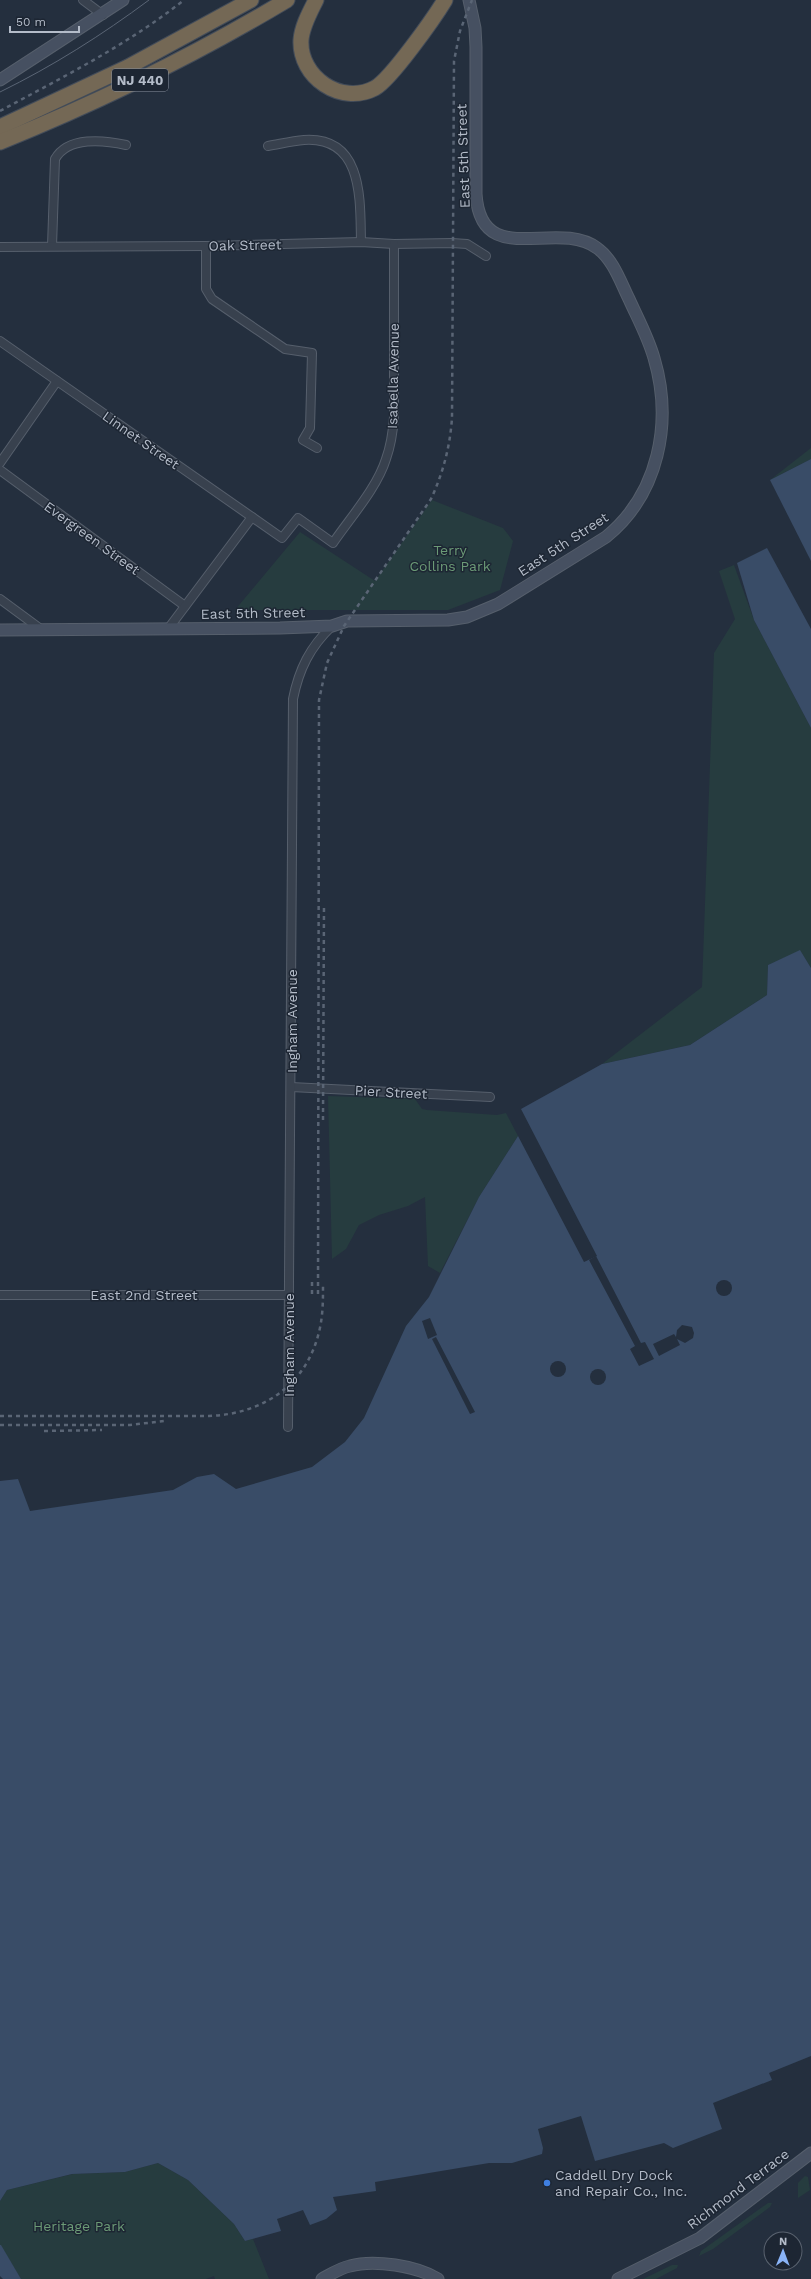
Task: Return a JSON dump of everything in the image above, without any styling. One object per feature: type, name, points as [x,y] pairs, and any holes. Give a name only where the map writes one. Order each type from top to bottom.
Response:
[{"type":"highway","name":"NJ 440","points":[[0,127],[128,67],[251,0]]},
{"type":"highway","name":"NJ 440","points":[[0,142],[79,109],[157,71],[287,0]]},
{"type":"highway","points":[[316,0],[306,22],[301,39],[303,56],[308,68],[319,81],[331,89],[346,94],[361,93],[376,88],[388,76],[436,15],[445,0]]},
{"type":"street","points":[[83,0],[103,15]]},
{"type":"street","points":[[0,79],[103,15],[123,0]]},
{"type":"street","name":"East 5th Street","points":[[0,630],[332,626],[355,621],[448,620],[467,617],[498,604],[606,537],[622,524],[635,507],[656,464],[661,438],[662,410],[660,382],[645,331],[611,265],[599,249],[582,239],[513,239],[499,236],[490,231],[482,221],[477,209],[475,28],[469,0]]},
{"type":"street","points":[[268,146],[305,140],[326,143],[339,149],[352,164],[357,176],[360,198],[361,242]]},
{"type":"street","points":[[52,246],[55,159],[59,152],[71,144],[95,141],[126,145]]},
{"type":"street","name":"Oak Street","points":[[0,247],[206,246],[361,242],[394,244],[467,244],[477,248],[486,256]]},
{"type":"street","name":"Isabella Avenue","points":[[282,538],[298,518],[333,543],[376,480],[386,461],[392,440],[394,417],[394,244]]},
{"type":"street","points":[[206,246],[206,288],[212,298],[274,342],[295,352],[312,353],[310,428],[303,440],[317,448]]},
{"type":"street","name":"Linnet Street","points":[[0,341],[282,538]]},
{"type":"street","points":[[0,463],[57,381]]},
{"type":"street","name":"Evergreen Street","points":[[0,470],[185,606]]},
{"type":"street","points":[[168,629],[252,517]]},
{"type":"street","points":[[0,599],[42,630]]},
{"type":"street","name":"Ingham Avenue","points":[[288,1427],[293,699],[297,679],[309,652],[332,626]]},
{"type":"street","name":"Pier Street","points":[[291,1088],[490,1097]]},
{"type":"street","name":"East 2nd Street","points":[[0,1295],[289,1296]]},
{"type":"street","name":"Richmond Terrace","points":[[618,2279],[705,2235],[811,2153]]},
{"type":"street","points":[[323,2279],[350,2266],[365,2264],[413,2267],[438,2279]]},
{"type":"green space","points":[[811,448],[811,459],[770,480]]},
{"type":"green space","name":"Terry Collins Park","points":[[432,500],[503,528],[513,541],[500,590],[448,610],[235,610],[300,532],[375,581]]},
{"type":"green space","points":[[734,565],[754,620],[811,728],[811,968],[800,951],[768,965],[767,995],[690,1045],[602,1064],[702,987],[714,653],[735,619],[719,571]]},
{"type":"green space","points":[[328,1096],[415,1099],[422,1109],[427,1110],[497,1115],[506,1113],[518,1136],[479,1197],[440,1273],[428,1266],[425,1197],[408,1206],[379,1215],[359,1225],[346,1249],[332,1259]]},
{"type":"green space","name":"Heritage Park","points":[[158,2163],[188,2180],[234,2224],[245,2241],[253,2239],[269,2279],[215,2279],[214,2276],[206,2279],[21,2279],[0,2245],[0,2201],[7,2190],[73,2174],[125,2172]]},
{"type":"green space","points":[[805,2176],[808,2177],[810,2190],[798,2198],[798,2183]]},
{"type":"green space","points":[[768,2203],[772,2203],[770,2207],[713,2249],[699,2256],[701,2251]]},
{"type":"green space","points":[[672,2265],[678,2265],[677,2268],[656,2279],[643,2279]]},
{"type":"water","points":[[811,459],[811,561],[770,480]]},
{"type":"water","points":[[767,548],[811,629],[811,728],[754,620],[737,563]]},
{"type":"water","points":[[800,950],[811,968],[811,2056],[769,2073],[772,2080],[713,2103],[722,2129],[673,2148],[664,2143],[595,2161],[581,2116],[538,2129],[543,2148],[542,2154],[512,2163],[489,2163],[375,2182],[376,2191],[333,2197],[337,2210],[326,2219],[310,2225],[303,2210],[277,2219],[281,2231],[245,2241],[234,2224],[188,2180],[158,2163],[125,2172],[72,2174],[7,2190],[0,2201],[0,1481],[18,1479],[30,1511],[173,1490],[197,1477],[214,1474],[236,1489],[312,1467],[345,1442],[364,1418],[406,1326],[429,1297],[479,1197],[518,1136],[584,1262],[597,1256],[521,1109],[602,1064],[690,1045],[767,995],[768,965]]},
{"type":"water","points":[[0,2245],[21,2279],[3,2279],[0,2276]]},
{"type":"pier","points":[[596,1256],[641,1343],[645,1342],[654,1359],[639,1366],[630,1349],[635,1346],[589,1260]]},
{"type":"pier","points":[[721,1280],[727,1280],[732,1285],[730,1294],[727,1296],[721,1296],[716,1291],[716,1285]]},
{"type":"pier","points":[[430,1318],[437,1335],[428,1339],[422,1321]]},
{"type":"pier","points":[[682,1325],[692,1327],[694,1333],[693,1338],[685,1343],[677,1339],[680,1345],[659,1356],[653,1344],[674,1334],[676,1337],[677,1330]]},
{"type":"pier","points":[[436,1337],[475,1412],[470,1414],[432,1339]]},
{"type":"pier","points":[[558,1361],[564,1363],[566,1369],[564,1375],[558,1377],[552,1375],[550,1369],[552,1363]]},
{"type":"pier","points":[[595,1369],[601,1369],[606,1374],[604,1383],[601,1385],[595,1385],[590,1380],[590,1374]]},
{"type":"tram line","points":[[0,92],[39,72],[77,49],[149,0]]},
{"type":"railway","points":[[0,111],[71,73],[117,46],[140,32],[184,0]]},
{"type":"railway","points":[[318,1294],[319,700],[327,663],[344,626],[431,499],[448,450],[452,418],[454,61],[460,31],[472,0]]},
{"type":"railway","points":[[323,1120],[324,904]]},
{"type":"railway","points":[[312,1279],[312,1294]]},
{"type":"railway","points":[[0,1416],[209,1416],[247,1410],[264,1403],[279,1394],[304,1368],[313,1351],[319,1332],[323,1303],[323,1286]]},
{"type":"railway","points":[[0,1425],[130,1425],[164,1421]]},
{"type":"railway","points":[[44,1431],[102,1430]]},
{"type":"place","name":"Caddell Dry Dock and Repair Co., Inc.","points":[[547,2183]]}]
